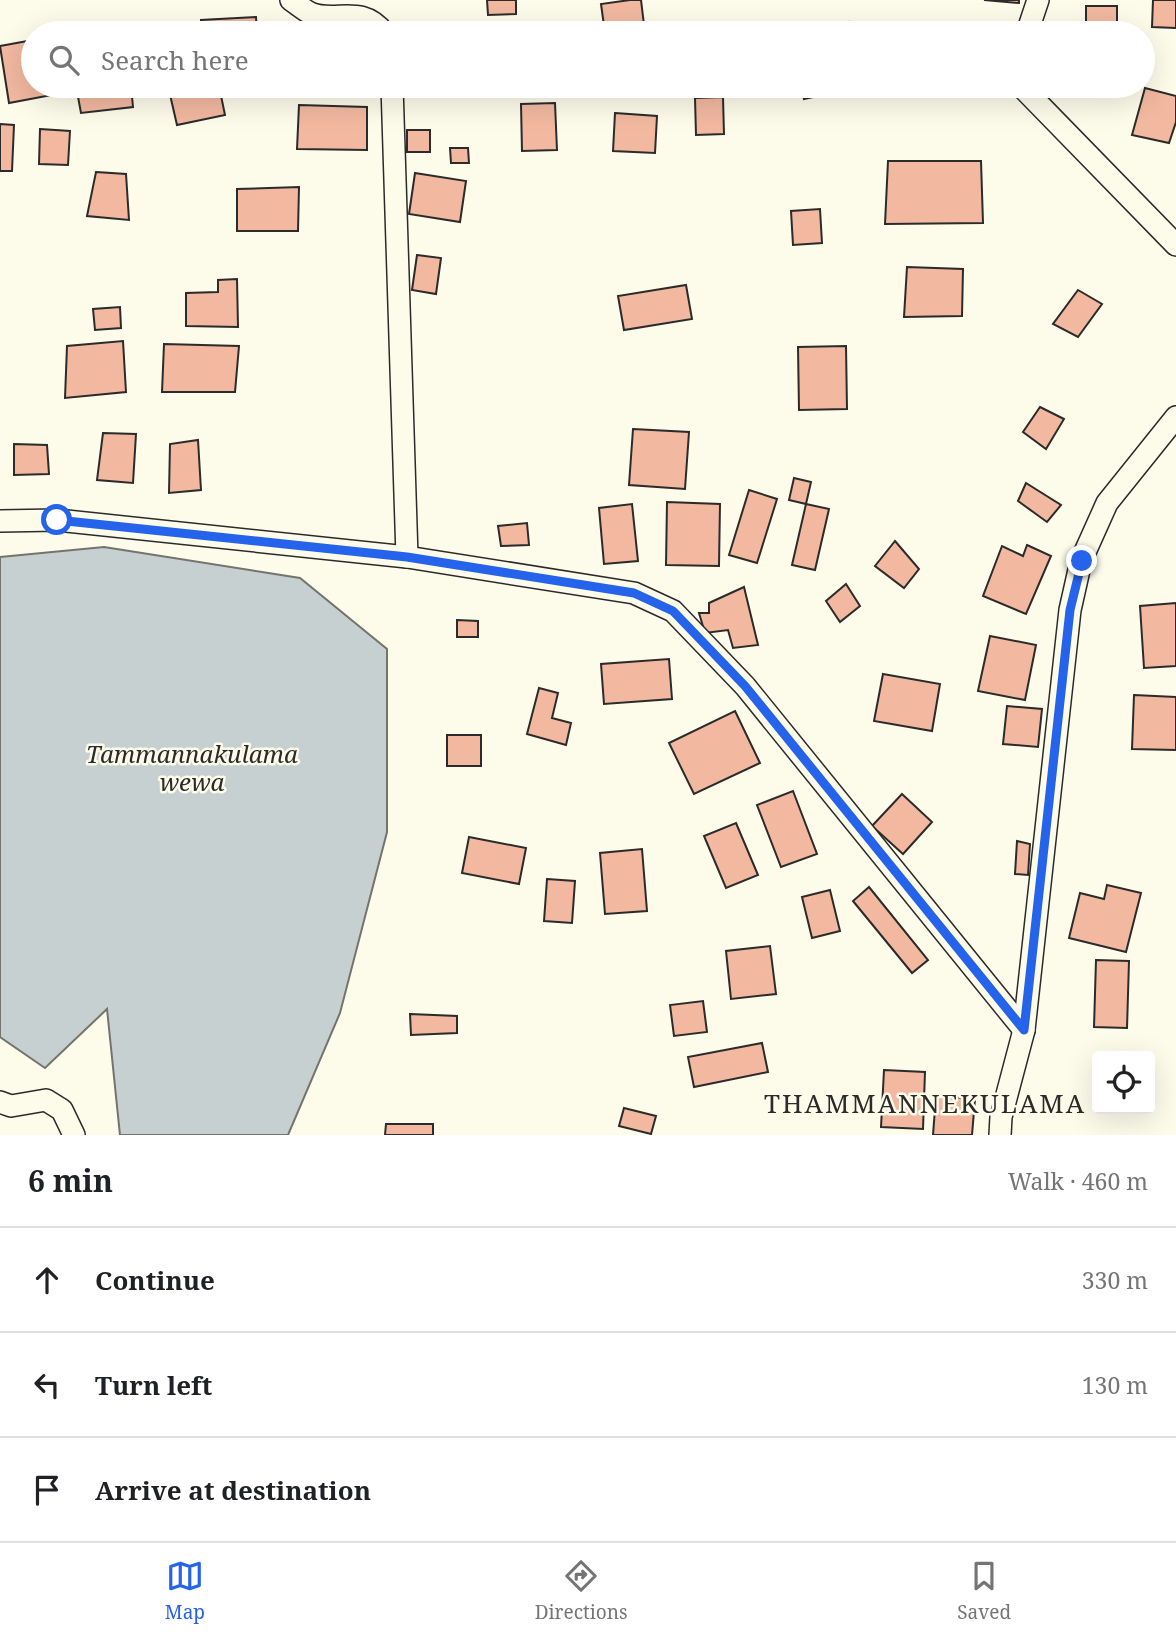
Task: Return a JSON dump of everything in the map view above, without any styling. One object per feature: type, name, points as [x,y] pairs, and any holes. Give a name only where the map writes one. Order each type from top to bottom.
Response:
[{"type":"street","points":[[291,0],[312,14],[362,17],[371,21]]},
{"type":"street","points":[[1031,21],[1038,0]]},
{"type":"street","points":[[392,98],[407,557]]},
{"type":"street","points":[[1033,98],[1176,245]]},
{"type":"street","points":[[1000,1135],[1001,1117],[1024,1030],[1070,610],[1082,561],[1107,503],[1176,417]]},
{"type":"street","points":[[0,520],[57,520],[407,557],[634,593],[673,611],[745,686],[1024,1030]]},
{"type":"street","points":[[0,1102],[11,1106],[46,1100],[62,1110],[74,1135]]},
{"type":"water","name":"Tammannakulama wewa","points":[[104,547],[300,578],[387,649],[387,832],[340,1013],[288,1135],[120,1135],[107,1009],[45,1068],[0,1037],[0,557]]},
{"type":"building","points":[[487,0],[516,0],[516,14],[488,15]]},
{"type":"building","points":[[641,0],[644,21],[603,21],[601,4]]},
{"type":"building","points":[[984,0],[1019,0],[1019,3]]},
{"type":"building","points":[[1153,0],[1176,0],[1176,28],[1155,27],[1155,21],[1152,21]]},
{"type":"building","points":[[1086,6],[1117,6],[1117,21],[1086,21]]},
{"type":"building","points":[[256,17],[256,21],[201,21]]},
{"type":"building","points":[[21,42],[21,98],[36,98],[9,103],[0,46]]},
{"type":"building","points":[[1155,91],[1176,96],[1176,122],[1169,143],[1132,135],[1142,98],[1155,98]]},
{"type":"building","points":[[78,98],[132,98],[133,107],[81,113]]},
{"type":"building","points":[[171,98],[221,98],[225,115],[177,125]]},
{"type":"building","points":[[695,98],[723,98],[724,134],[696,135]]},
{"type":"building","points":[[555,103],[557,150],[522,151],[521,104]]},
{"type":"building","points":[[299,105],[367,107],[367,150],[297,149]]},
{"type":"building","points":[[615,113],[657,116],[655,153],[613,151]]},
{"type":"building","points":[[0,124],[14,125],[12,171],[0,171]]},
{"type":"building","points":[[40,129],[70,131],[68,165],[39,164]]},
{"type":"building","points":[[407,130],[430,130],[430,152],[407,152]]},
{"type":"building","points":[[450,148],[468,148],[469,163],[451,163]]},
{"type":"building","points":[[888,161],[981,161],[983,223],[885,224]]},
{"type":"building","points":[[96,172],[126,174],[129,220],[87,216]]},
{"type":"building","points":[[415,173],[466,181],[460,222],[409,214]]},
{"type":"building","points":[[299,187],[298,231],[237,231],[237,189]]},
{"type":"building","points":[[820,209],[822,243],[793,245],[791,211]]},
{"type":"building","points":[[417,255],[441,258],[436,294],[412,290]]},
{"type":"building","points":[[907,267],[963,269],[962,316],[904,317]]},
{"type":"building","points":[[237,279],[238,327],[186,326],[186,293],[218,292],[218,280]]},
{"type":"building","points":[[686,285],[692,319],[624,330],[618,296]]},
{"type":"building","points":[[1078,290],[1102,304],[1078,337],[1053,324]]},
{"type":"building","points":[[120,307],[121,328],[95,330],[93,309]]},
{"type":"building","points":[[123,341],[126,392],[65,398],[67,346]]},
{"type":"building","points":[[164,344],[239,346],[235,392],[162,392]]},
{"type":"building","points":[[846,346],[847,409],[799,410],[798,347]]},
{"type":"building","points":[[1040,407],[1064,419],[1046,449],[1023,432]]},
{"type":"building","points":[[633,429],[689,432],[685,489],[629,485]]},
{"type":"building","points":[[103,433],[136,434],[133,483],[97,480]]},
{"type":"building","points":[[198,440],[201,490],[169,493],[170,444]]},
{"type":"building","points":[[14,444],[47,445],[49,474],[14,475]]},
{"type":"building","points":[[794,478],[811,482],[806,504],[789,500]]},
{"type":"building","points":[[1026,483],[1061,505],[1047,522],[1018,501]]},
{"type":"building","points":[[749,490],[777,499],[757,563],[729,555]]},
{"type":"building","points":[[667,502],[720,504],[719,566],[666,565]]},
{"type":"building","points":[[632,504],[638,561],[604,564],[599,508]]},
{"type":"building","points":[[806,504],[829,509],[815,570],[792,565]]},
{"type":"building","points":[[527,523],[529,545],[501,546],[498,526]]},
{"type":"building","points":[[895,541],[919,569],[904,588],[875,566]]},
{"type":"building","points":[[1027,545],[1051,556],[1026,614],[983,596],[1002,546],[1023,556]]},
{"type":"building","points":[[846,584],[860,606],[840,622],[826,601]]},
{"type":"building","points":[[744,587],[758,645],[733,648],[728,630],[705,633],[699,613],[709,613],[709,603]]},
{"type":"building","points":[[1176,603],[1176,666],[1144,668],[1140,606]]},
{"type":"building","points":[[457,620],[478,621],[478,637],[457,637]]},
{"type":"building","points":[[990,636],[1036,645],[1025,700],[978,691]]},
{"type":"building","points":[[669,659],[672,699],[604,704],[601,664]]},
{"type":"building","points":[[883,674],[940,684],[932,731],[874,721]]},
{"type":"building","points":[[539,688],[558,693],[552,718],[571,723],[566,745],[527,734]]},
{"type":"building","points":[[1134,695],[1176,697],[1176,750],[1132,749]]},
{"type":"building","points":[[1007,706],[1042,709],[1038,747],[1003,744]]},
{"type":"building","points":[[735,711],[760,763],[694,794],[669,743]]},
{"type":"building","points":[[447,735],[481,735],[481,766],[447,766]]},
{"type":"building","points":[[793,791],[817,854],[781,867],[757,805]]},
{"type":"building","points":[[902,794],[932,822],[903,854],[872,826]]},
{"type":"building","points":[[736,823],[758,875],[726,888],[704,836]]},
{"type":"building","points":[[469,837],[526,848],[519,884],[462,873]]},
{"type":"building","points":[[1017,841],[1030,844],[1028,875],[1015,874]]},
{"type":"building","points":[[642,849],[647,911],[605,914],[600,853]]},
{"type":"building","points":[[547,879],[575,881],[572,923],[544,921]]},
{"type":"building","points":[[1107,885],[1141,893],[1126,952],[1069,938],[1080,893],[1104,899]]},
{"type":"building","points":[[869,887],[928,960],[912,973],[853,901]]},
{"type":"building","points":[[830,890],[840,931],[812,938],[802,897]]},
{"type":"building","points":[[770,946],[776,994],[731,999],[726,951]]},
{"type":"building","points":[[1096,960],[1129,961],[1127,1028],[1094,1027]]},
{"type":"building","points":[[703,1001],[707,1032],[674,1036],[670,1005]]},
{"type":"building","points":[[410,1014],[457,1016],[457,1033],[411,1035]]},
{"type":"building","points":[[762,1043],[768,1072],[694,1087],[688,1057]]},
{"type":"building","points":[[884,1070],[925,1072],[923,1129],[881,1127]]},
{"type":"building","points":[[936,1096],[975,1099],[972,1135],[933,1135]]},
{"type":"building","points":[[624,1108],[656,1116],[651,1134],[619,1126]]},
{"type":"building","points":[[386,1124],[433,1124],[433,1135],[385,1135]]},
{"type":"district","name":"THAMMANNEKULAMA","points":[[925,1104]]},
{"type":"route","points":[[57,520],[407,557],[634,593],[673,611],[745,686],[1024,1030],[1070,610],[1082,561]]}]
